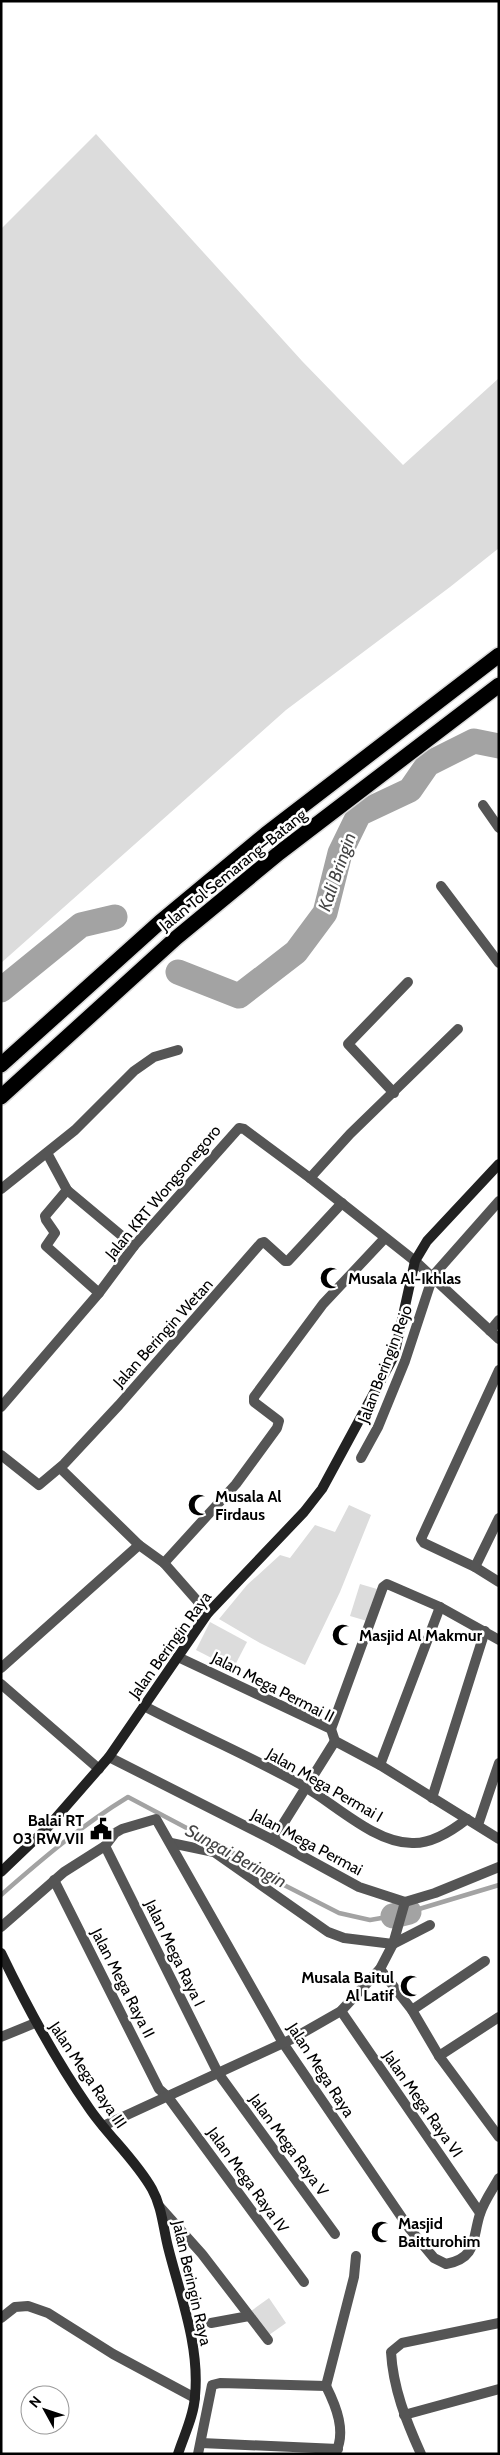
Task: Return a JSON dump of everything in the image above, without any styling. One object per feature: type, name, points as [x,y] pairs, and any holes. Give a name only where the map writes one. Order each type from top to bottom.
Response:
[{"type":"highway","name":"Jalan Tol Semarang–Batang","points":[[1,1066],[160,922],[266,834],[499,655]]},
{"type":"highway","name":"Jalan Tol Semarang–Batang","points":[[1,1097],[176,938],[279,853],[499,685]]},
{"type":"street","points":[[483,805],[499,828]]},
{"type":"street","points":[[441,886],[499,964]]},
{"type":"street","points":[[394,1094],[348,1044],[408,982]]},
{"type":"street","points":[[310,1178],[350,1134],[394,1094],[458,1029]]},
{"type":"street","points":[[1,1190],[76,1130],[134,1070],[154,1056],[178,1050]]},
{"type":"street","name":"Jalan KRT Wongsonegoro","points":[[1,1407],[99,1293],[134,1246],[237,1128],[244,1129],[310,1178],[415,1261],[499,1339]]},
{"type":"street","points":[[47,1153],[67,1190],[134,1246]]},
{"type":"street","points":[[415,1261],[427,1241],[499,1164]]},
{"type":"street","points":[[67,1190],[45,1216],[55,1232],[46,1246],[99,1293]]},
{"type":"street","points":[[432,1278],[499,1201]]},
{"type":"street","name":"Jalan Beringin Wetan","points":[[1,1455],[37,1485],[60,1468],[126,1398],[261,1243],[264,1242],[285,1261],[288,1261],[342,1203]]},
{"type":"street","points":[[164,1563],[236,1484],[277,1428],[279,1421],[254,1402],[254,1397],[324,1304],[385,1238]]},
{"type":"street","name":"Jalan Beringin Raya","points":[[1,1872],[47,1828],[99,1769],[208,1613],[304,1512],[322,1489],[394,1356],[415,1261]]},
{"type":"street","name":"Jalan Beringin Rejo","points":[[361,1458],[378,1426],[405,1361],[432,1278]]},
{"type":"street","points":[[490,1331],[499,1320]]},
{"type":"street","points":[[499,1370],[422,1534],[421,1540],[475,1567],[499,1582]]},
{"type":"street","points":[[60,1468],[139,1545],[164,1563],[208,1613]]},
{"type":"street","points":[[475,1567],[499,1518]]},
{"type":"street","points":[[1,1668],[139,1545]]},
{"type":"street","points":[[331,1729],[383,1587],[387,1584],[440,1606],[485,1630],[499,1640]]},
{"type":"street","points":[[380,1765],[440,1606]]},
{"type":"street","points":[[432,1798],[485,1630]]},
{"type":"street","name":"Jalan Mega Permai II","points":[[178,1657],[331,1729],[335,1741],[380,1765],[499,1839]]},
{"type":"street","points":[[1,1684],[99,1769]]},
{"type":"street","name":"Jalan Mega Permai I","points":[[144,1706],[305,1787],[367,1828],[410,1843],[426,1841],[453,1830],[467,1818]]},
{"type":"street","points":[[273,1840],[335,1741]]},
{"type":"street","name":"Jalan Mega Permai","points":[[109,1757],[273,1840],[359,1887],[405,1902]]},
{"type":"street","points":[[478,1825],[499,1762]]},
{"type":"street","name":"Jalan Mega Raya","points":[[105,1846],[115,1833],[122,1829],[156,1819],[283,2043],[409,2228],[434,2258],[446,2264],[463,2259],[468,2254],[477,2236],[480,2213],[499,2178]]},
{"type":"street","points":[[170,1844],[208,1849],[214,1852],[328,1932],[344,1938],[393,1944],[430,1925]]},
{"type":"street","points":[[1,1927],[54,1880],[105,1846]]},
{"type":"street","name":"Jalan Mega Raya I","points":[[105,1846],[218,2073]]},
{"type":"street","points":[[103,2126],[283,2043],[341,2011],[380,1969],[393,1944],[405,1902],[435,1893],[499,1867]]},
{"type":"street","name":"Jalan Mega Raya II","points":[[54,1880],[159,2089],[168,2096]]},
{"type":"street","name":"Jalan Mega Raya III","points":[[1,1953],[35,2023],[90,2109],[152,2189],[160,2207]]},
{"type":"street","points":[[412,2010],[486,1961]]},
{"type":"street","points":[[380,1969],[412,2010],[439,2056],[499,2137]]},
{"type":"street","name":"Jalan Mega Raya VI","points":[[341,2011],[480,2213]]},
{"type":"street","points":[[439,2056],[499,2017]]},
{"type":"street","points":[[1,2037],[35,2023]]},
{"type":"street","name":"Jalan Mega Raya V","points":[[218,2073],[335,2234]]},
{"type":"street","name":"Jalan Mega Raya IV","points":[[168,2096],[304,2282]]},
{"type":"street","points":[[160,2207],[202,2254],[268,2340]]},
{"type":"street","name":"Jalan Beringin Raya","points":[[160,2207],[189,2327],[196,2384],[195,2398],[178,2454]]},
{"type":"street","points":[[326,2386],[220,2383],[210,2387],[200,2449],[337,2451],[338,2410],[326,2386],[354,2277],[356,2256]]},
{"type":"street","points":[[1,2318],[15,2308],[28,2306],[48,2313],[113,2354],[195,2398]]},
{"type":"street","points":[[211,2323],[249,2316]]},
{"type":"street","points":[[421,2454],[404,2415],[394,2380],[391,2352],[402,2343],[499,2323]]},
{"type":"street","points":[[404,2415],[499,2389]]},
{"type":"shaded area","points":[[96,134],[302,361],[403,465],[499,378],[499,548],[286,710],[1,963],[1,229]]},
{"type":"shaded area","points":[[349,1505],[371,1515],[340,1592],[305,1665],[260,1643],[219,1619],[247,1585],[280,1555],[290,1558],[315,1525],[335,1532]]},
{"type":"shaded area","points":[[360,1584],[377,1589],[367,1621],[350,1616]]},
{"type":"shaded area","points":[[210,1622],[247,1642],[233,1669],[196,1650]]},
{"type":"shaded area","points":[[269,2298],[286,2323],[269,2335],[251,2311]]},
{"type":"waterway","name":"Kali Bringin","points":[[178,972],[239,996],[296,952],[325,913],[340,853],[359,814],[410,790],[428,764],[474,741],[499,746]]},
{"type":"waterway","name":"Kali Bringin","points":[[1,990],[81,925],[115,917]]},
{"type":"waterway","name":"Sungai Beringin","points":[[1,1895],[63,1843],[128,1797],[232,1852],[284,1885],[339,1913],[370,1920],[393,1916]]},
{"type":"waterway","name":"Sungai Beringin","points":[[409,1912],[499,1885]]},
{"type":"waterway","name":"Sungai Beringin","points":[[393,1916],[409,1912]]},
{"type":"place","name":"Musala Al-Ikhlas","points":[[331,1278]]},
{"type":"place","name":"Musala Al Firdaus","points":[[199,1505]]},
{"type":"place","name":"Masjid Al Makmur","points":[[343,1635]]},
{"type":"place","name":"Balai RT 03 RW VII","points":[[101,1829]]},
{"type":"place","name":"Musala Baitul Al Latif","points":[[411,1986]]},
{"type":"place","name":"Masjid Baitturohim","points":[[382,2232]]}]
